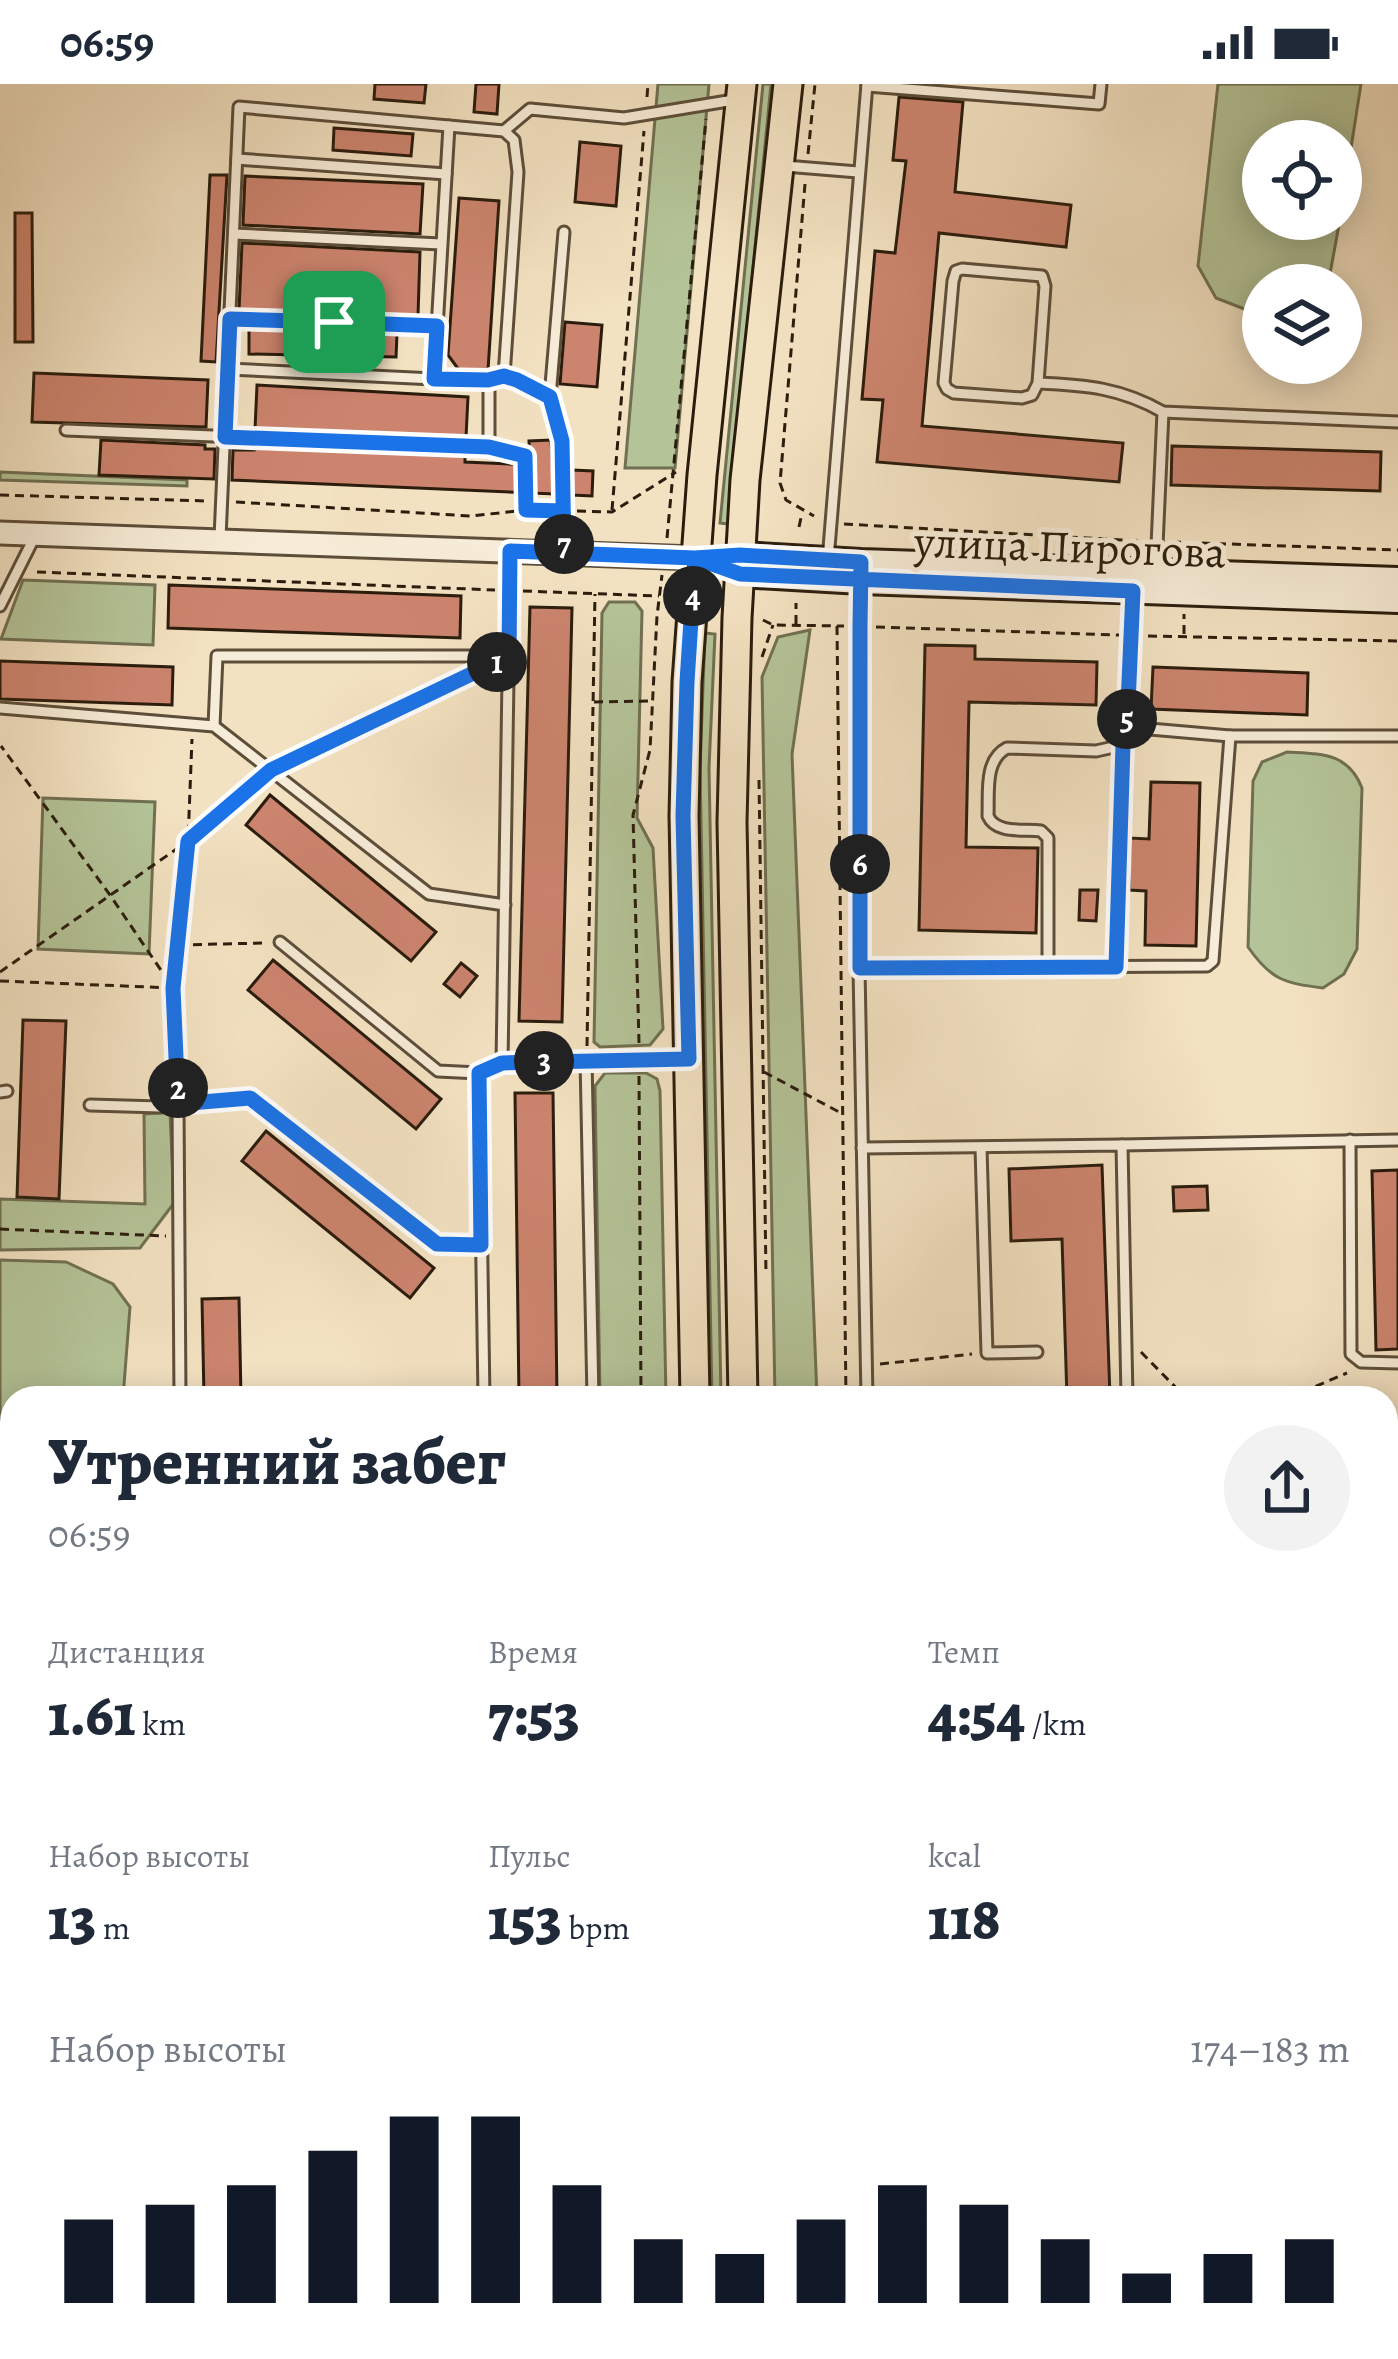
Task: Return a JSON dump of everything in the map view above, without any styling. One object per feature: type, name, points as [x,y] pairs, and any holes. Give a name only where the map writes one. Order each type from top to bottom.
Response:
[{"type":"main road","points":[[743,1386],[733,822],[740,564],[745,480],[797,167],[788,84]]},
{"type":"main road","points":[[695,1386],[683,816],[687,682],[741,92]]},
{"type":"main road","points":[[695,558],[740,564]]},
{"type":"main road","name":"улица Пирогова","points":[[740,564],[828,560],[861,571]]},
{"type":"main road","name":"улица Пирогова","points":[[740,564],[1144,581],[1398,580]]},
{"type":"main road","name":"улица Пирогова","points":[[1144,581],[1398,600]]},
{"type":"street","points":[[0,532],[695,558]]},
{"type":"lane","points":[[828,560],[867,85],[1099,104],[1101,84]]},
{"type":"lane","points":[[504,131],[530,109],[624,118],[741,92]]},
{"type":"lane","points":[[220,541],[239,107],[504,131],[514,140],[518,172],[504,376]]},
{"type":"lane","points":[[434,379],[448,126]]},
{"type":"lane","points":[[237,159],[446,174]]},
{"type":"lane","points":[[797,167],[858,172]]},
{"type":"lane","points":[[563,232],[550,397],[562,441],[564,553]]},
{"type":"lane","points":[[234,234],[441,244]]},
{"type":"lane","points":[[962,268],[1042,276],[1038,383],[1032,395],[1022,398],[947,389],[956,272],[962,268]]},
{"type":"lane","points":[[230,319],[437,326]]},
{"type":"lane","points":[[228,370],[434,379],[504,376],[550,397]]},
{"type":"lane","points":[[66,430],[489,447],[488,380]]},
{"type":"lane","points":[[1038,383],[1106,388],[1163,412],[1398,422]]},
{"type":"lane","points":[[1116,967],[1123,745],[1163,412]]},
{"type":"lane","points":[[0,606],[35,534]]},
{"type":"lane","points":[[502,1063],[510,551]]},
{"type":"lane","points":[[861,571],[860,968],[867,1386]]},
{"type":"lane","points":[[214,726],[217,656],[509,656]]},
{"type":"lane","points":[[0,708],[214,726],[429,894],[505,905]]},
{"type":"lane","points":[[1127,727],[1230,736],[1398,736]]},
{"type":"lane","points":[[860,968],[1208,966],[1213,961],[1230,736]]},
{"type":"lane","points":[[1048,967],[1048,838],[1041,831],[991,823],[991,765],[997,753],[1007,748],[1096,751],[1123,745]]},
{"type":"lane","points":[[280,942],[438,1071],[479,1073],[502,1063],[689,1059]]},
{"type":"lane","points":[[586,1060],[593,1386]]},
{"type":"lane","points":[[479,1073],[484,1386]]},
{"type":"lane","points":[[90,1105],[160,1107],[250,1098],[437,1244],[481,1245]]},
{"type":"lane","points":[[178,1104],[180,1386]]},
{"type":"lane","points":[[1350,1140],[1351,1354],[1361,1362],[1398,1363]]},
{"type":"lane","points":[[862,1148],[1398,1140]]},
{"type":"lane","points":[[1122,1145],[1127,1386]]},
{"type":"lane","points":[[981,1148],[987,1353],[1037,1352]]},
{"type":"path","points":[[612,512],[648,84]]},
{"type":"path","points":[[814,84],[797,167],[777,483],[786,500],[817,518]]},
{"type":"path","points":[[667,540],[706,118]]},
{"type":"path","points":[[489,447],[525,456],[526,510]]},
{"type":"path","points":[[0,494],[471,515],[526,510],[612,512],[673,472]]},
{"type":"path","points":[[109,498],[109,513]]},
{"type":"path","points":[[800,527],[802,511]]},
{"type":"path","points":[[842,524],[1148,542]]},
{"type":"path","points":[[1165,542],[1398,550]]},
{"type":"path","points":[[18,572],[659,596]]},
{"type":"path","points":[[639,1047],[633,815],[650,750],[663,574]]},
{"type":"path","points":[[586,1060],[596,594]]},
{"type":"path","points":[[796,597],[796,626]]},
{"type":"path","points":[[1184,605],[1184,636]]},
{"type":"path","points":[[763,620],[773,625],[849,627]]},
{"type":"path","points":[[761,662],[773,625]]},
{"type":"path","points":[[837,626],[846,1386]]},
{"type":"path","points":[[868,627],[1127,635]]},
{"type":"path","points":[[1140,636],[1398,641]]},
{"type":"path","points":[[0,971],[188,841],[271,770],[509,656]]},
{"type":"path","points":[[592,702],[652,701]]},
{"type":"path","points":[[178,1104],[173,988],[188,841],[193,725]]},
{"type":"path","points":[[0,746],[0,760]]},
{"type":"path","points":[[0,746],[173,988]]},
{"type":"path","points":[[758,771],[766,1281]]},
{"type":"path","points":[[176,945],[280,942]]},
{"type":"path","points":[[0,981],[173,988]]},
{"type":"path","points":[[763,1071],[843,1114]]},
{"type":"path","points":[[639,1073],[641,1386]]},
{"type":"path","points":[[0,1228],[178,1236]]},
{"type":"path","points":[[1126,1336],[1174,1386]]},
{"type":"path","points":[[867,1364],[987,1353]]},
{"type":"path","points":[[1317,1386],[1361,1362]]},
{"type":"green space","points":[[658,84],[709,84],[675,468],[625,468]]},
{"type":"green space","points":[[763,84],[771,84],[728,524],[720,523]]},
{"type":"green space","points":[[1218,84],[1361,84],[1355,120],[1242,120],[1242,240],[1336,240],[1332,264],[1242,264],[1242,308],[1216,298],[1198,266]]},
{"type":"green space","points":[[0,472],[187,480],[187,486],[0,480]]},
{"type":"green space","points":[[23,580],[155,585],[153,645],[1,639]]},
{"type":"green space","points":[[609,602],[635,602],[642,611],[637,818],[653,848],[663,1029],[650,1045],[600,1047],[594,1042],[602,613]]},
{"type":"green space","points":[[810,630],[792,754],[817,1386],[775,1386],[762,677],[778,637]]},
{"type":"green space","points":[[705,633],[715,634],[709,768],[721,1386],[712,1386],[700,768]]},
{"type":"green space","points":[[1287,752],[1341,761],[1362,788],[1357,949],[1344,974],[1323,988],[1280,978],[1248,947],[1253,781],[1262,762]]},
{"type":"green space","points":[[43,798],[155,802],[149,954],[38,949]]},
{"type":"green space","points":[[605,1073],[646,1073],[657,1079],[660,1091],[666,1386],[600,1386],[595,1086]]},
{"type":"green space","points":[[170,1112],[174,1203],[140,1248],[0,1250],[0,1199],[145,1204],[144,1114]]},
{"type":"green space","points":[[0,1260],[66,1262],[113,1284],[130,1307],[124,1386],[0,1386]]},
{"type":"building","points":[[375,84],[426,84],[424,103],[374,99]]},
{"type":"building","points":[[476,84],[499,84],[497,114],[474,112]]},
{"type":"building","points":[[899,97],[963,102],[955,192],[1071,205],[1066,247],[939,233],[922,426],[1123,443],[1119,482],[877,462],[883,400],[862,399],[875,251],[895,253],[906,161],[893,160]]},
{"type":"building","points":[[334,128],[413,134],[411,156],[333,150]]},
{"type":"building","points":[[580,142],[621,146],[616,206],[575,202]]},
{"type":"building","points":[[210,175],[227,175],[216,362],[201,361]]},
{"type":"building","points":[[245,176],[423,184],[420,234],[243,225]]},
{"type":"building","points":[[459,198],[499,201],[488,370],[459,370],[448,355]]},
{"type":"building","points":[[15,213],[32,213],[33,342],[15,342]]},
{"type":"building","points":[[242,243],[420,252],[418,316],[239,310]]},
{"type":"building","points":[[565,322],[602,325],[597,387],[560,384]]},
{"type":"building","points":[[249,329],[397,334],[396,357],[249,354]]},
{"type":"building","points":[[34,373],[208,380],[206,427],[32,422]]},
{"type":"building","points":[[257,385],[468,397],[466,437],[255,429]]},
{"type":"building","points":[[101,440],[205,445],[205,449],[215,449],[214,479],[99,475]]},
{"type":"building","points":[[551,440],[554,494],[232,480],[233,450],[254,447],[465,455],[465,462],[530,465],[529,441]]},
{"type":"building","points":[[1172,446],[1381,452],[1380,491],[1171,485]]},
{"type":"building","points":[[572,470],[593,471],[592,496],[572,495]]},
{"type":"building","points":[[169,585],[461,596],[460,638],[168,628]]},
{"type":"building","points":[[530,607],[572,608],[562,1022],[519,1021]]},
{"type":"building","points":[[925,645],[975,646],[975,659],[1097,662],[1096,705],[969,702],[966,847],[1038,848],[1036,933],[919,930]]},
{"type":"building","points":[[0,661],[173,667],[172,705],[0,699]]},
{"type":"building","points":[[1153,667],[1308,673],[1307,715],[1151,709]]},
{"type":"building","points":[[1151,782],[1200,783],[1196,946],[1145,945],[1146,891],[1129,890],[1130,838],[1149,839]]},
{"type":"building","points":[[270,795],[436,932],[411,961],[246,825]]},
{"type":"building","points":[[1080,890],[1098,890],[1096,921],[1079,920]]},
{"type":"building","points":[[273,960],[441,1099],[416,1129],[248,990]]},
{"type":"building","points":[[461,963],[477,976],[460,997],[444,984]]},
{"type":"building","points":[[23,1020],[66,1021],[59,1199],[17,1197]]},
{"type":"building","points":[[515,1093],[553,1093],[557,1386],[519,1386]]},
{"type":"building","points":[[266,1131],[434,1268],[410,1298],[242,1161]]},
{"type":"building","points":[[1102,1165],[1110,1386],[1067,1386],[1062,1239],[1011,1241],[1009,1169]]},
{"type":"building","points":[[1398,1170],[1398,1349],[1376,1350],[1372,1171]]},
{"type":"building","points":[[1207,1186],[1208,1210],[1174,1211],[1173,1187]]},
{"type":"building","points":[[239,1298],[241,1386],[204,1386],[202,1299]]},
{"type":"route","points":[[334,322],[230,319],[225,437],[489,447],[525,456],[526,510],[563,511],[564,553],[861,562],[861,581],[860,627],[860,968],[1116,967],[1133,591],[861,581],[740,574],[695,558],[683,816],[689,1059],[502,1063],[479,1073],[481,1245],[437,1244],[250,1098],[178,1104],[173,988],[188,841],[271,770],[509,656],[510,551],[564,553],[562,441],[550,397],[504,376],[434,379],[437,326],[334,322]]}]
